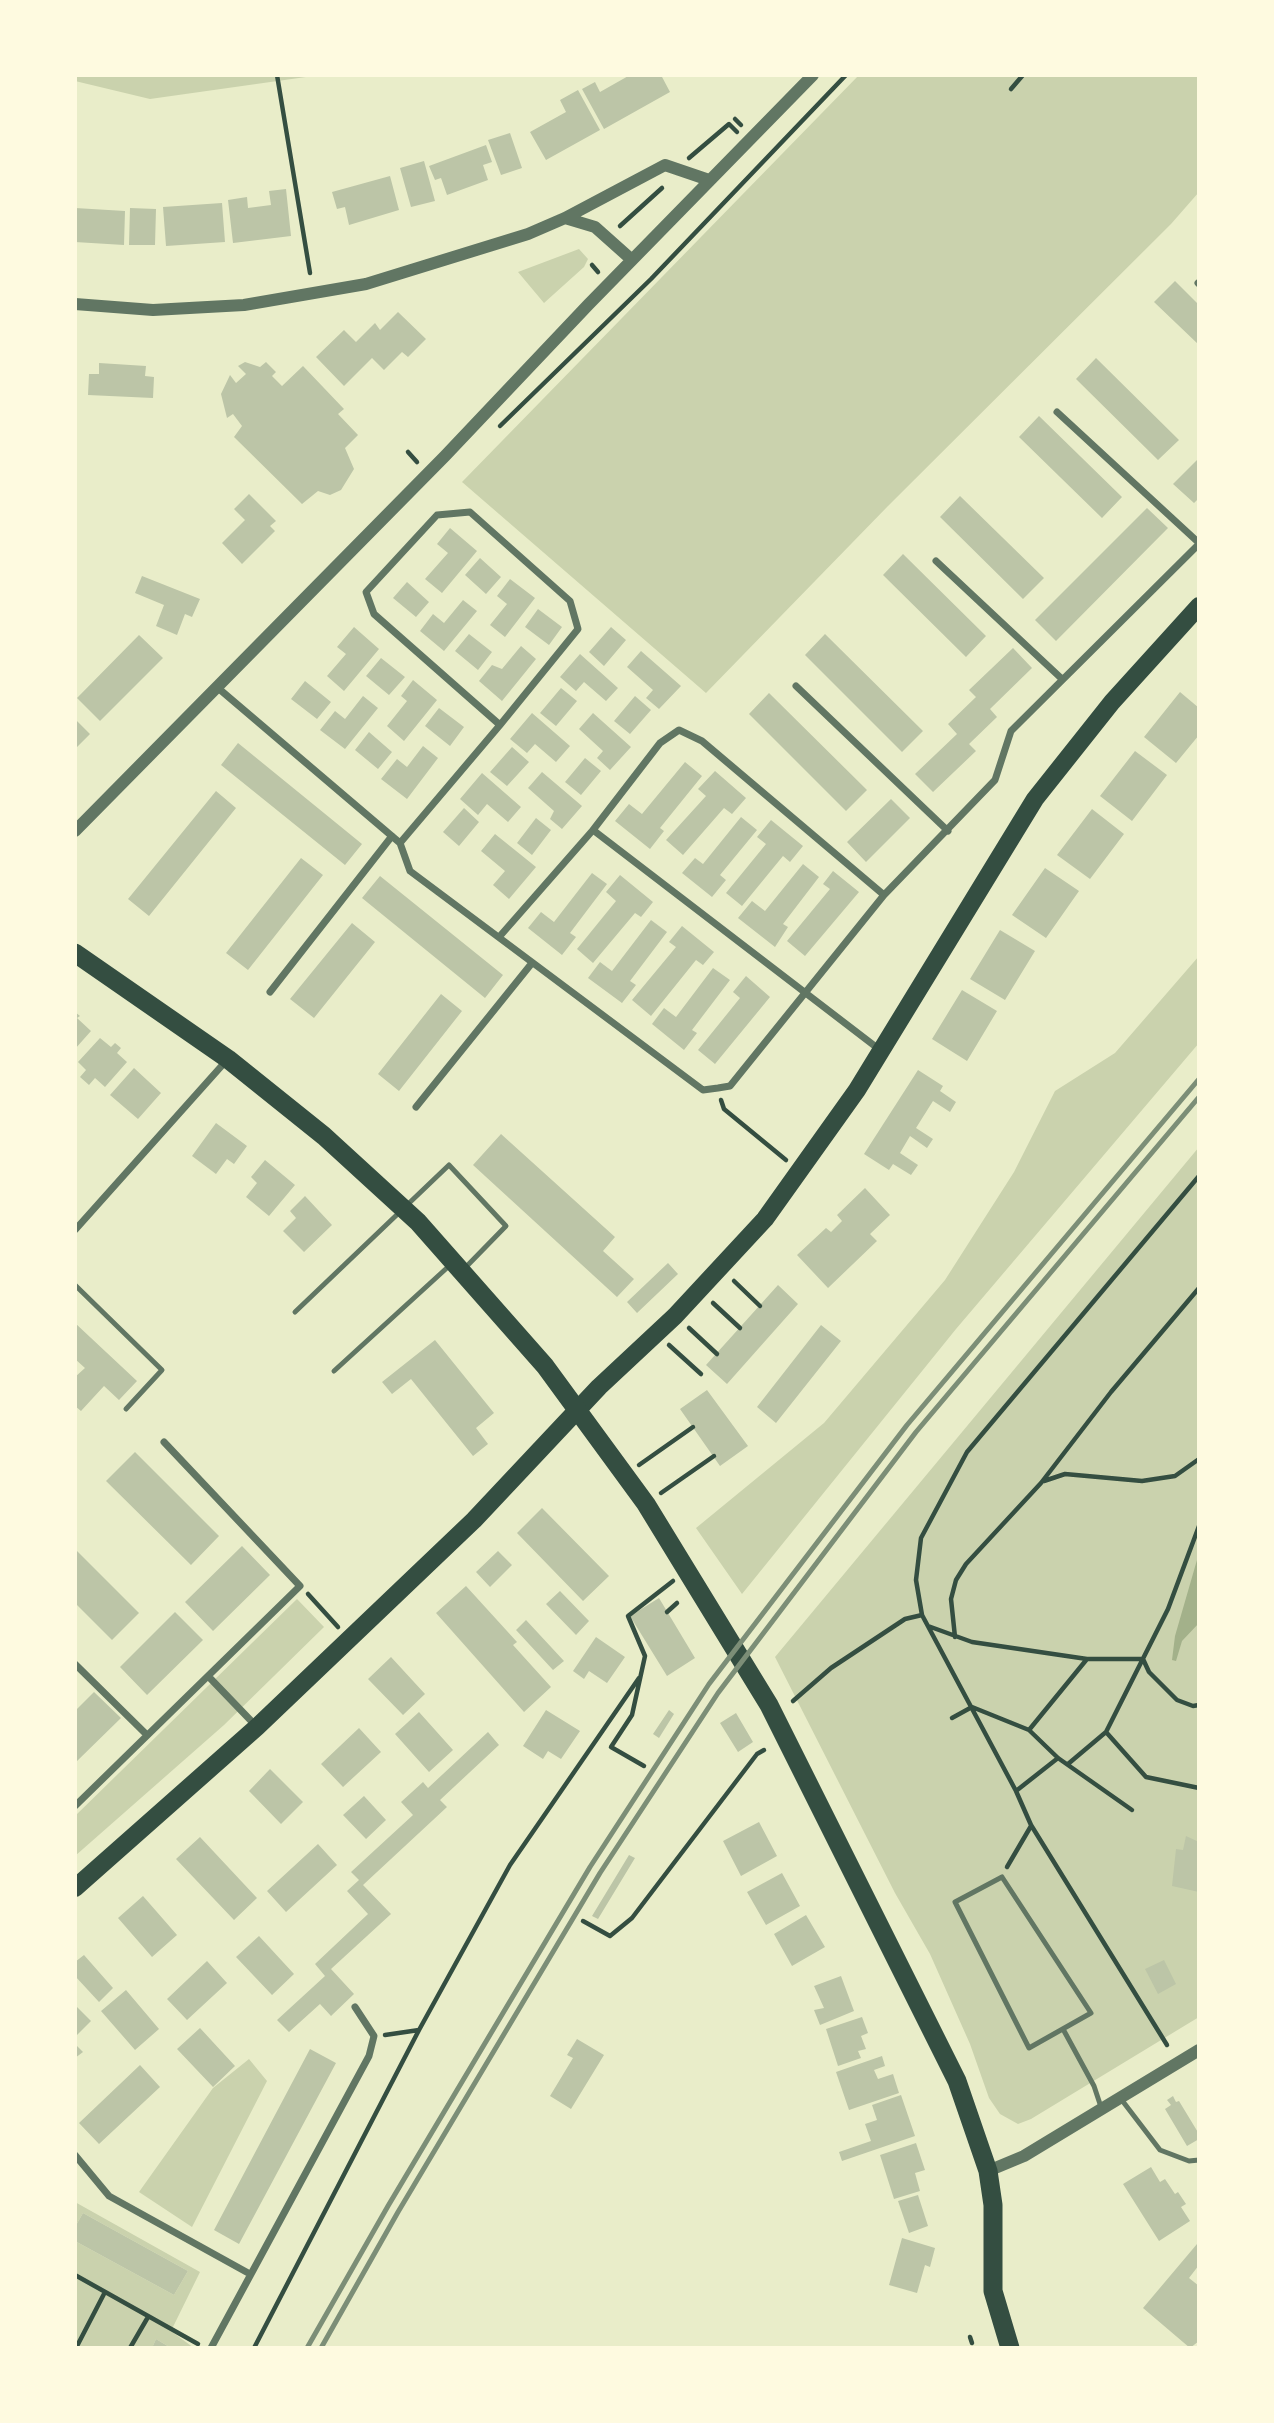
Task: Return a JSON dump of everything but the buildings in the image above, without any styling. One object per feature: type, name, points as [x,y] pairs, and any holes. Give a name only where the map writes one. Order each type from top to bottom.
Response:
[{"type":"highway","points":[[75,953],[228,1059],[324,1136],[405,1209],[459,1266],[579,1410],[646,1504],[759,1686],[915,1992],[957,2081],[988,2171],[993,2205],[993,2291],[1006,2346]]},
{"type":"main road","points":[[75,1888],[257,1727],[474,1520],[655,1332],[675,1316],[765,1219],[800,1172],[880,1051],[1035,799],[1112,702],[1199,606]]},
{"type":"street","points":[[75,831],[218,688],[813,75]]},
{"type":"street","points":[[75,304],[153,310],[244,305],[366,284],[464,256],[565,218],[665,165],[709,180]]},
{"type":"street","points":[[565,218],[595,227],[632,260]]},
{"type":"street","points":[[218,688],[400,843],[410,871],[703,1090],[730,1086],[884,895],[995,779],[1011,731],[1199,544],[1057,412]]},
{"type":"street","points":[[400,843],[500,725],[578,629],[570,601],[470,512],[437,515],[366,592],[374,614],[500,725]]},
{"type":"street","points":[[936,561],[1062,679]]},
{"type":"street","points":[[796,687],[948,831]]},
{"type":"street","points":[[500,936],[593,830],[660,743],[679,730],[702,741],[884,895]]},
{"type":"street","points":[[593,830],[880,1051]]},
{"type":"street","points":[[270,992],[392,836]]},
{"type":"street","points":[[416,1107],[532,962]]},
{"type":"street","points":[[75,1230],[228,1059]]},
{"type":"street","points":[[75,1806],[300,1586],[164,1442]]},
{"type":"street","points":[[75,1664],[147,1735]]},
{"type":"street","points":[[208,1676],[257,1727]]},
{"type":"street","points":[[211,2348],[369,2056],[374,2036],[355,2007]]},
{"type":"street","points":[[988,2171],[1024,2156],[1199,2050]]},
{"type":"street","points":[[75,2155],[109,2196],[250,2274]]},
{"type":"lane","points":[[295,1312],[449,1165],[506,1226],[334,1371]]},
{"type":"lane","points":[[75,1285],[162,1370],[126,1409]]},
{"type":"lane","points":[[1002,1877],[1091,2013],[1063,2029],[1029,2048],[955,1902],[1002,1877]]},
{"type":"lane","points":[[1063,2029],[1094,2086],[1101,2107]]},
{"type":"lane","points":[[1120,2096],[1160,2150],[1189,2161],[1199,2160]]},
{"type":"path","points":[[277,75],[310,273]]},
{"type":"path","points":[[499,427],[651,279],[846,75]]},
{"type":"path","points":[[1011,89],[1023,75]]},
{"type":"path","points":[[735,118],[741,125]]},
{"type":"path","points":[[690,156],[729,124],[736,130]]},
{"type":"path","points":[[760,153],[766,159]]},
{"type":"path","points":[[618,228],[669,182]]},
{"type":"path","points":[[592,265],[598,272]]},
{"type":"path","points":[[408,452],[419,463]]},
{"type":"path","points":[[718,1088],[724,1109],[800,1172]]},
{"type":"path","points":[[1167,2045],[1031,1825],[1016,1791],[922,1615],[916,1580],[921,1538],[967,1452],[1199,1176]]},
{"type":"path","points":[[720,1268],[760,1306]]},
{"type":"path","points":[[955,1637],[951,1599],[956,1580],[966,1564],[1041,1483],[1111,1392],[1199,1288]]},
{"type":"path","points":[[699,1290],[740,1328]]},
{"type":"path","points":[[675,1316],[717,1354]]},
{"type":"path","points":[[655,1332],[701,1374]]},
{"type":"path","points":[[624,1476],[693,1427]]},
{"type":"path","points":[[646,1504],[714,1456]]},
{"type":"path","points":[[1041,1483],[1052,1476],[1065,1474],[1142,1481],[1175,1476],[1199,1459]]},
{"type":"path","points":[[1068,1764],[1106,1732],[1168,1609],[1199,1526]]},
{"type":"path","points":[[644,1766],[611,1747],[632,1715],[645,1656],[638,1633],[628,1616],[688,1569]]},
{"type":"path","points":[[300,1586],[348,1638]]},
{"type":"path","points":[[667,1612],[677,1603]]},
{"type":"path","points":[[793,1701],[831,1668],[905,1619],[922,1615]]},
{"type":"path","points":[[927,1625],[955,1637],[1087,1659],[1143,1659]]},
{"type":"path","points":[[1029,1730],[1087,1659]]},
{"type":"path","points":[[1143,1659],[1149,1672],[1177,1700],[1193,1706],[1199,1705]]},
{"type":"path","points":[[254,2348],[419,2030],[510,1865],[639,1678]]},
{"type":"path","points":[[952,1718],[972,1707]]},
{"type":"path","points":[[972,1707],[1029,1730],[1058,1758],[1132,1810]]},
{"type":"path","points":[[1106,1732],[1146,1777],[1199,1788]]},
{"type":"path","points":[[583,1921],[610,1936],[632,1918],[757,1754],[764,1750]]},
{"type":"path","points":[[1016,1791],[1058,1758]]},
{"type":"path","points":[[1002,1877],[1031,1825]]},
{"type":"path","points":[[374,2036],[419,2030]]},
{"type":"path","points":[[75,2276],[205,2348]]},
{"type":"path","points":[[76,2348],[104,2292]]},
{"type":"path","points":[[131,2348],[148,2316]]},
{"type":"shaded area","points":[[75,75],[320,75],[150,99],[75,81]]},
{"type":"shaded area","points":[[859,75],[1199,75],[1199,192],[1171,224],[888,506],[706,693],[462,482]]},
{"type":"shaded area","points":[[579,249],[588,259],[584,267],[544,303],[518,272]]},
{"type":"shaded area","points":[[1199,956],[1199,1043],[956,1329],[742,1594],[696,1528],[824,1423],[945,1280],[1014,1172],[1055,1091],[1115,1053]]},
{"type":"shaded area","points":[[1199,1147],[1199,2017],[1031,2119],[1018,2124],[1000,2114],[989,2098],[970,2044],[930,1954],[895,1893],[775,1657]]},
{"type":"shaded area","points":[[1199,1553],[1199,1623],[1182,1641],[1176,1661],[1172,1660],[1175,1636]]},
{"type":"shaded area","points":[[297,1599],[324,1627],[224,1725],[75,1856],[75,1816]]},
{"type":"shaded area","points":[[249,2059],[267,2081],[192,2227],[139,2192],[213,2088]]},
{"type":"shaded area","points":[[75,2202],[200,2272],[171,2331],[194,2348],[171,2348],[156,2339],[152,2348],[75,2348],[75,2241],[174,2295],[188,2271],[83,2213],[75,2227]]},
{"type":"railway","points":[[307,2348],[388,2206],[590,1867],[709,1684],[907,1425],[1199,1079]]},
{"type":"railway","points":[[321,2348],[398,2212],[600,1873],[718,1693],[916,1432],[1199,1097]]}]
